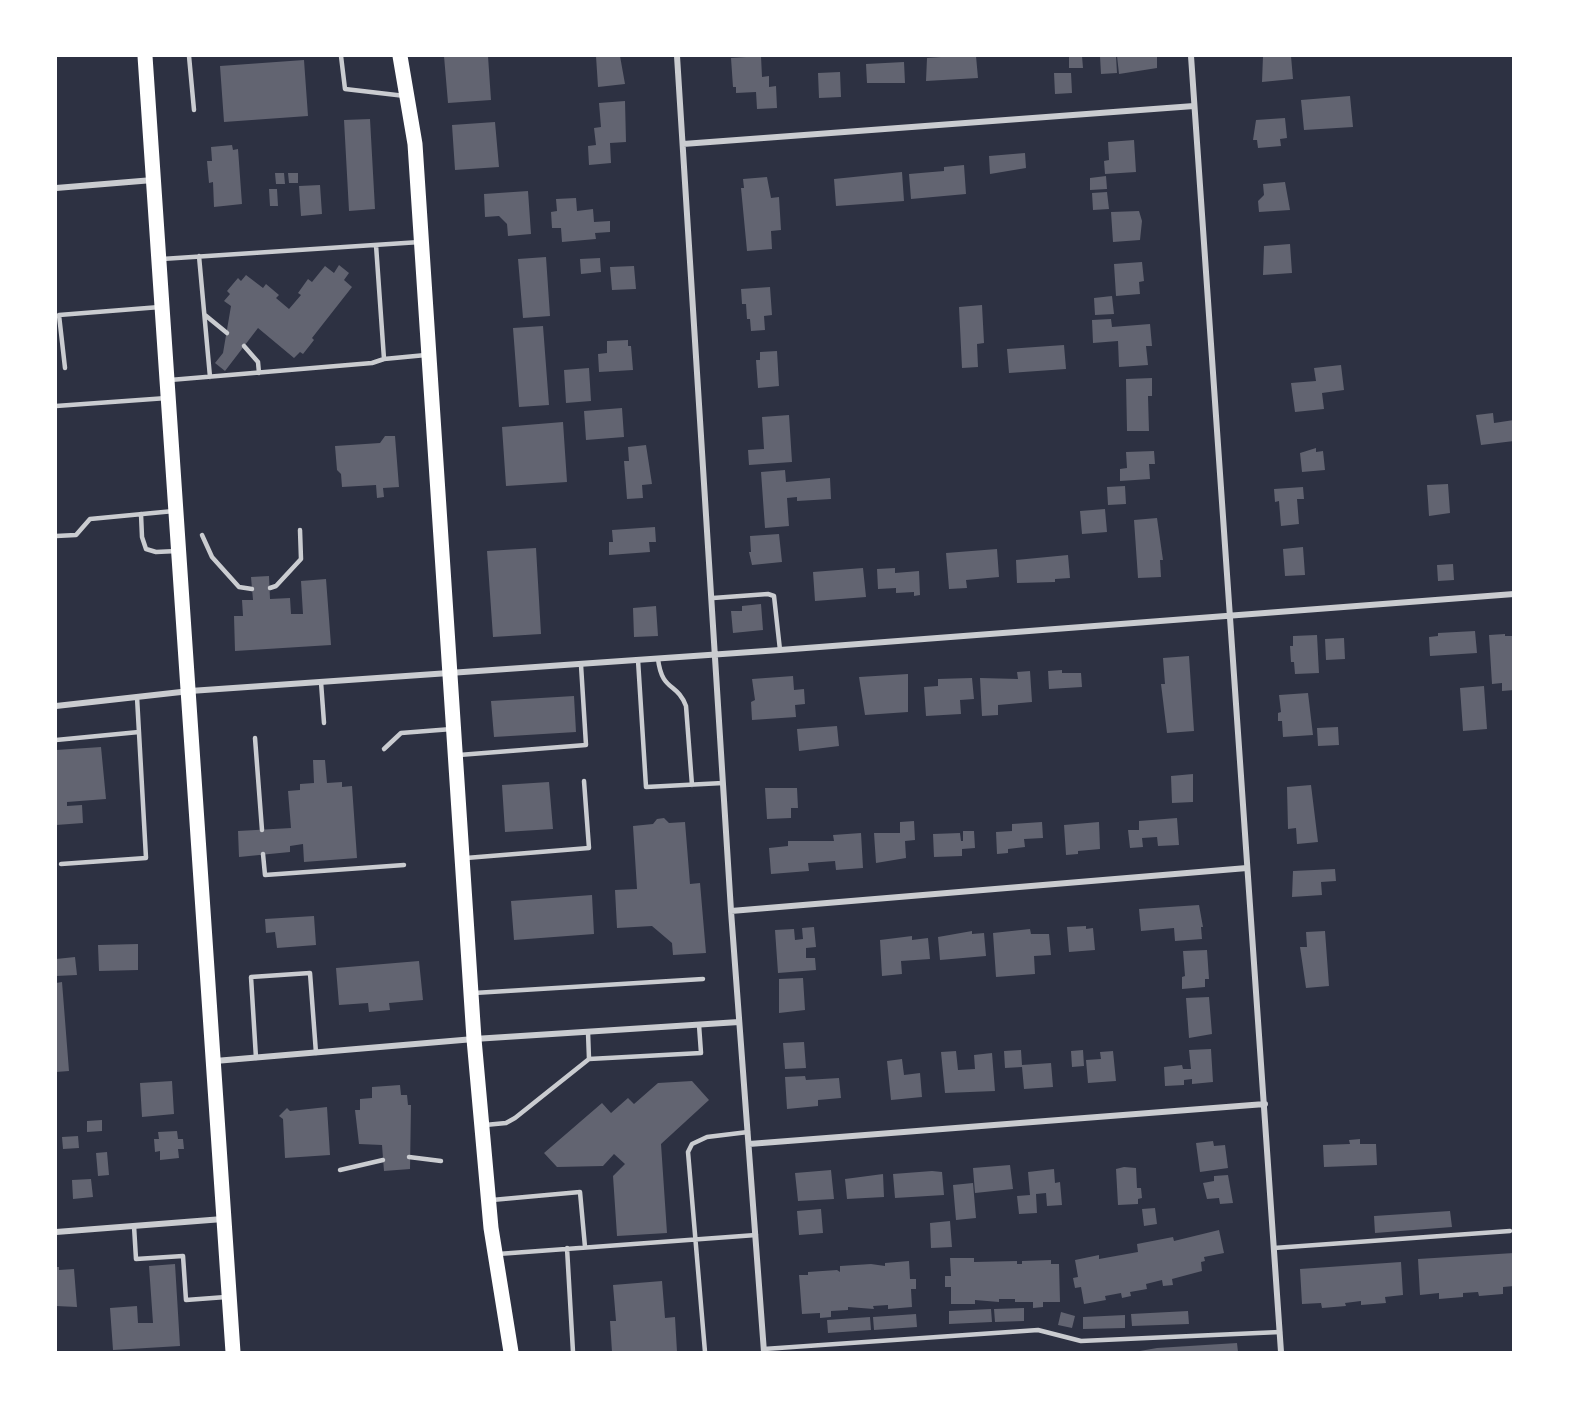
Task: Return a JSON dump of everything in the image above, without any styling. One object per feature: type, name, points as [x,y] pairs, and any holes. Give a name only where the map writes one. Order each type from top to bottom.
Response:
[{"type":"main road","points":[[145,56],[190,691],[233,1353]]},
{"type":"main road","points":[[400,56],[415,144],[474,1039],[489,1200],[511,1353]]},
{"type":"street","points":[[677,56],[713,598],[730,911],[764,1351]]},
{"type":"street","points":[[1191,56],[1281,1353]]},
{"type":"street","points":[[683,144],[1194,106]]},
{"type":"street","points":[[56,188],[153,180]]},
{"type":"street","points":[[56,705],[190,691],[580,665],[1514,594]]},
{"type":"street","points":[[730,911],[1247,868]]},
{"type":"street","points":[[214,1062],[474,1039],[739,1022]]},
{"type":"street","points":[[749,1144],[1265,1104]]},
{"type":"street","points":[[56,1232],[224,1219]]},
{"type":"lane","points":[[189,56],[194,111]]},
{"type":"lane","points":[[341,56],[345,89],[408,97]]},
{"type":"lane","points":[[159,259],[422,242]]},
{"type":"lane","points":[[376,245],[384,358]]},
{"type":"lane","points":[[199,256],[210,377]]},
{"type":"lane","points":[[65,368],[59,315],[162,307]]},
{"type":"lane","points":[[205,315],[226,333]]},
{"type":"lane","points":[[244,346],[258,362],[260,373]]},
{"type":"lane","points":[[167,380],[372,363],[384,358],[429,355]]},
{"type":"lane","points":[[56,406],[169,398]]},
{"type":"lane","points":[[56,536],[76,535],[90,519],[177,511]]},
{"type":"lane","points":[[141,514],[142,537],[146,549],[156,552],[180,551]]},
{"type":"lane","points":[[270,588],[276,586],[301,559],[300,530]]},
{"type":"lane","points":[[202,535],[212,556],[240,587],[252,589]]},
{"type":"lane","points":[[713,598],[768,594],[774,596],[780,650]]},
{"type":"lane","points":[[658,659],[662,680],[683,699],[686,706],[692,785]]},
{"type":"lane","points":[[638,660],[646,787],[723,783]]},
{"type":"lane","points":[[456,755],[586,745],[580,665]]},
{"type":"lane","points":[[321,682],[324,723]]},
{"type":"lane","points":[[61,864],[146,858],[137,697]]},
{"type":"lane","points":[[384,749],[401,733],[454,728]]},
{"type":"lane","points":[[56,740],[139,732]]},
{"type":"lane","points":[[255,738],[262,830]]},
{"type":"lane","points":[[463,858],[589,848],[584,781]]},
{"type":"lane","points":[[263,854],[265,875],[404,866]]},
{"type":"lane","points":[[256,1058],[251,977],[310,973],[316,1053]]},
{"type":"lane","points":[[471,993],[703,979]]},
{"type":"lane","points":[[482,1126],[506,1123],[515,1118],[590,1059],[701,1053],[699,1025]]},
{"type":"lane","points":[[588,1032],[590,1059]]},
{"type":"lane","points":[[705,1353],[688,1152],[692,1143],[707,1137],[748,1132]]},
{"type":"lane","points":[[409,1157],[441,1161]]},
{"type":"lane","points":[[340,1170],[383,1160]]},
{"type":"lane","points":[[489,1200],[580,1192],[585,1247]]},
{"type":"lane","points":[[134,1226],[136,1259],[183,1256],[186,1300],[229,1297]]},
{"type":"lane","points":[[1274,1248],[1510,1231]]},
{"type":"lane","points":[[496,1254],[756,1235]]},
{"type":"lane","points":[[567,1248],[573,1353]]},
{"type":"lane","points":[[764,1351],[1038,1330],[1081,1341],[1280,1332]]},
{"type":"building","points":[[444,56],[488,56],[491,100],[448,103]]},
{"type":"building","points":[[596,56],[620,56],[625,84],[598,87]]},
{"type":"building","points":[[761,56],[762,77],[769,76],[769,87],[776,86],[777,108],[757,109],[756,92],[736,93],[736,87],[733,87],[731,58]]},
{"type":"building","points":[[976,56],[978,78],[926,81],[927,58]]},
{"type":"building","points":[[1069,56],[1082,56],[1083,68],[1069,68]]},
{"type":"building","points":[[1100,56],[1116,56],[1117,73],[1101,74]]},
{"type":"building","points":[[1117,56],[1157,56],[1157,68],[1119,74]]},
{"type":"building","points":[[1263,56],[1291,56],[1293,79],[1262,82]]},
{"type":"building","points":[[304,60],[308,116],[224,122],[220,66]]},
{"type":"building","points":[[904,62],[905,83],[867,83],[866,64]]},
{"type":"building","points":[[840,72],[841,97],[819,98],[818,73]]},
{"type":"building","points":[[1054,73],[1071,73],[1072,93],[1055,94]]},
{"type":"building","points":[[1350,96],[1353,127],[1304,130],[1301,100]]},
{"type":"building","points":[[625,101],[626,142],[610,143],[611,163],[589,165],[588,146],[596,145],[594,128],[601,127],[599,103]]},
{"type":"building","points":[[1285,118],[1287,138],[1280,139],[1281,146],[1258,148],[1257,140],[1253,140],[1256,120]]},
{"type":"building","points":[[370,119],[375,209],[349,211],[344,120]]},
{"type":"building","points":[[495,122],[499,167],[455,170],[452,125]]},
{"type":"building","points":[[1134,140],[1136,172],[1105,174],[1104,161],[1109,160],[1108,142]]},
{"type":"building","points":[[232,145],[233,150],[238,149],[242,204],[214,207],[213,182],[209,183],[207,161],[212,161],[211,147]]},
{"type":"building","points":[[1025,153],[1026,168],[990,174],[989,156]]},
{"type":"building","points":[[964,165],[966,194],[911,199],[909,174],[944,171],[944,167]]},
{"type":"building","points":[[902,172],[904,201],[836,206],[834,179]]},
{"type":"building","points":[[275,173],[284,173],[285,184],[276,184]]},
{"type":"building","points":[[288,173],[298,173],[298,183],[289,183]]},
{"type":"building","points":[[1106,176],[1107,189],[1090,190],[1090,178]]},
{"type":"building","points":[[767,177],[771,198],[779,197],[781,230],[771,231],[772,249],[747,251],[741,188],[744,188],[743,179]]},
{"type":"building","points":[[1285,182],[1290,210],[1259,212],[1258,201],[1264,195],[1263,184]]},
{"type":"building","points":[[320,185],[322,214],[301,216],[299,186]]},
{"type":"building","points":[[269,189],[277,189],[278,206],[270,206]]},
{"type":"building","points":[[528,191],[531,234],[508,236],[507,224],[499,216],[485,217],[484,194]]},
{"type":"building","points":[[1107,192],[1109,209],[1093,210],[1092,193]]},
{"type":"building","points":[[576,198],[577,211],[593,209],[594,222],[610,221],[610,232],[595,233],[596,239],[562,242],[561,228],[552,228],[551,212],[557,211],[556,199]]},
{"type":"building","points":[[1139,211],[1142,221],[1140,240],[1113,242],[1111,212]]},
{"type":"building","points":[[1290,244],[1292,273],[1263,275],[1264,246]]},
{"type":"building","points":[[546,257],[550,316],[523,318],[518,259]]},
{"type":"building","points":[[600,258],[601,272],[581,274],[580,259]]},
{"type":"building","points":[[1142,262],[1144,281],[1139,282],[1140,294],[1116,296],[1114,264]]},
{"type":"building","points":[[339,265],[349,273],[344,280],[352,287],[312,338],[314,340],[303,354],[300,352],[294,358],[258,328],[225,371],[215,363],[223,353],[231,306],[224,301],[230,294],[227,291],[238,278],[241,281],[246,275],[263,288],[266,284],[279,295],[276,298],[289,309],[301,295],[298,293],[308,279],[312,282],[325,266],[334,273]]},
{"type":"building","points":[[634,266],[636,289],[612,290],[610,267]]},
{"type":"building","points":[[770,287],[772,315],[764,316],[765,330],[751,331],[746,304],[742,304],[741,289]]},
{"type":"building","points":[[1112,296],[1114,314],[1095,315],[1094,298]]},
{"type":"building","points":[[982,305],[984,343],[977,344],[978,367],[962,368],[959,307]]},
{"type":"building","points":[[1111,319],[1112,327],[1150,324],[1152,346],[1146,346],[1148,365],[1119,367],[1118,341],[1093,343],[1092,320]]},
{"type":"building","points":[[543,326],[549,405],[519,407],[513,328]]},
{"type":"building","points":[[628,340],[628,346],[631,346],[633,370],[599,372],[598,354],[607,353],[607,341]]},
{"type":"building","points":[[1064,345],[1066,369],[1009,373],[1007,349]]},
{"type":"building","points":[[777,351],[779,386],[758,388],[756,360],[760,360],[760,352]]},
{"type":"building","points":[[1341,365],[1344,390],[1322,393],[1324,409],[1295,412],[1291,383],[1316,381],[1314,368]]},
{"type":"building","points":[[589,368],[591,401],[566,403],[564,370]]},
{"type":"building","points":[[1152,378],[1152,396],[1148,396],[1149,431],[1127,431],[1126,379]]},
{"type":"building","points":[[622,408],[624,437],[586,440],[584,411]]},
{"type":"building","points":[[1493,413],[1494,423],[1514,420],[1514,441],[1481,445],[1476,415]]},
{"type":"building","points":[[789,415],[792,462],[749,465],[748,450],[764,449],[762,417]]},
{"type":"building","points":[[563,422],[567,482],[506,486],[502,427]]},
{"type":"building","points":[[385,436],[395,436],[399,487],[383,488],[384,497],[377,498],[376,485],[342,487],[341,474],[337,470],[335,446],[380,443]]},
{"type":"building","points":[[646,445],[652,484],[642,485],[643,498],[627,499],[624,461],[629,461],[628,447]]},
{"type":"building","points":[[1316,448],[1316,452],[1323,451],[1325,470],[1302,472],[1300,453]]},
{"type":"building","points":[[1154,451],[1155,464],[1149,464],[1150,479],[1120,481],[1120,469],[1127,468],[1126,452]]},
{"type":"building","points":[[785,470],[786,482],[830,478],[831,499],[797,501],[797,497],[787,498],[789,526],[765,528],[761,472]]},
{"type":"building","points":[[1448,484],[1450,513],[1429,516],[1427,485]]},
{"type":"building","points":[[1125,486],[1126,504],[1108,505],[1107,487]]},
{"type":"building","points":[[1303,487],[1304,499],[1297,499],[1299,524],[1281,526],[1279,501],[1275,502],[1274,489]]},
{"type":"building","points":[[1105,509],[1107,532],[1082,534],[1080,511]]},
{"type":"building","points":[[1157,518],[1163,560],[1160,560],[1161,577],[1138,578],[1134,520]]},
{"type":"building","points":[[655,527],[656,542],[649,542],[650,552],[609,555],[609,542],[613,542],[612,530]]},
{"type":"building","points":[[779,534],[782,562],[752,565],[749,552],[751,552],[750,536]]},
{"type":"building","points":[[1303,547],[1305,575],[1285,576],[1283,549]]},
{"type":"building","points":[[536,548],[541,634],[493,637],[487,551]]},
{"type":"building","points":[[997,549],[999,577],[966,580],[967,588],[949,589],[946,553]]},
{"type":"building","points":[[1068,555],[1070,578],[1055,579],[1055,582],[1017,583],[1016,560]]},
{"type":"building","points":[[1453,564],[1454,580],[1438,581],[1437,565]]},
{"type":"building","points":[[863,568],[866,597],[815,601],[813,572]]},
{"type":"building","points":[[895,568],[895,573],[919,571],[920,595],[914,596],[914,592],[896,593],[896,588],[878,589],[877,569]]},
{"type":"building","points":[[269,576],[270,599],[290,598],[291,614],[303,614],[301,581],[326,579],[331,645],[235,651],[234,616],[243,616],[242,600],[253,600],[251,577]]},
{"type":"building","points":[[761,604],[763,630],[733,633],[731,611],[742,611],[742,606]]},
{"type":"building","points":[[656,606],[658,636],[634,637],[633,608]]},
{"type":"building","points":[[1475,631],[1477,653],[1430,656],[1429,637],[1438,636],[1438,633]]},
{"type":"building","points":[[1505,634],[1505,636],[1514,636],[1514,690],[1502,691],[1502,683],[1492,684],[1489,635]]},
{"type":"building","points":[[1317,635],[1319,673],[1295,674],[1294,662],[1291,662],[1290,646],[1293,646],[1293,636]]},
{"type":"building","points":[[1344,638],[1345,659],[1326,660],[1325,639]]},
{"type":"building","points":[[1189,656],[1194,731],[1167,733],[1161,684],[1165,684],[1163,658]]},
{"type":"building","points":[[1062,670],[1062,673],[1081,673],[1082,687],[1049,689],[1048,671]]},
{"type":"building","points":[[1030,671],[1032,702],[998,705],[998,715],[982,716],[980,678],[1018,679],[1017,672]]},
{"type":"building","points":[[908,674],[908,712],[865,715],[859,677]]},
{"type":"building","points":[[793,676],[794,690],[804,689],[805,704],[795,705],[796,717],[752,720],[751,702],[755,700],[752,679]]},
{"type":"building","points":[[972,678],[974,699],[960,700],[961,714],[926,716],[924,687],[938,686],[938,679]]},
{"type":"building","points":[[1484,686],[1487,729],[1463,731],[1460,688]]},
{"type":"building","points":[[1308,693],[1313,735],[1283,737],[1282,721],[1278,721],[1278,713],[1281,712],[1279,695]]},
{"type":"building","points":[[574,696],[576,732],[494,737],[491,701]]},
{"type":"building","points":[[837,726],[839,746],[799,751],[797,729]]},
{"type":"building","points":[[1338,727],[1339,745],[1318,746],[1317,728]]},
{"type":"building","points":[[101,747],[106,799],[67,802],[67,806],[82,805],[83,823],[56,825],[56,750]]},
{"type":"building","points":[[313,760],[325,760],[327,783],[342,782],[342,787],[352,786],[357,858],[304,862],[303,844],[290,846],[290,852],[239,857],[238,831],[291,828],[288,791],[300,790],[300,784],[314,783]]},
{"type":"building","points":[[1193,774],[1193,802],[1172,803],[1171,776]]},
{"type":"building","points":[[549,782],[553,829],[505,832],[502,785]]},
{"type":"building","points":[[1311,785],[1318,842],[1297,844],[1296,828],[1288,829],[1287,787]]},
{"type":"building","points":[[765,788],[797,788],[798,808],[791,808],[791,818],[767,819]]},
{"type":"building","points":[[664,818],[669,823],[685,822],[690,884],[700,883],[706,953],[673,955],[672,943],[652,926],[617,928],[615,890],[637,889],[633,826],[653,824],[657,819]]},
{"type":"building","points":[[1177,818],[1179,845],[1158,846],[1157,837],[1142,838],[1143,847],[1130,848],[1128,830],[1139,830],[1139,821]]},
{"type":"building","points":[[914,821],[915,840],[905,841],[906,858],[876,863],[874,833],[900,833],[900,822]]},
{"type":"building","points":[[1042,822],[1043,838],[1024,839],[1025,847],[1008,849],[1008,853],[997,854],[996,832],[1012,831],[1012,824]]},
{"type":"building","points":[[1099,822],[1100,849],[1078,851],[1078,854],[1066,855],[1064,825]]},
{"type":"building","points":[[963,831],[974,831],[975,848],[962,849],[962,856],[934,857],[933,834],[960,833],[961,841],[963,841]]},
{"type":"building","points":[[861,833],[863,868],[836,870],[835,861],[808,863],[809,871],[771,874],[769,848],[788,846],[788,841],[834,841],[833,835]]},
{"type":"building","points":[[1335,869],[1336,881],[1321,882],[1322,895],[1292,897],[1293,871]]},
{"type":"building","points":[[592,895],[594,934],[514,940],[511,901]]},
{"type":"building","points":[[1199,905],[1203,927],[1201,927],[1202,939],[1175,941],[1174,928],[1141,931],[1139,909]]},
{"type":"building","points":[[314,916],[316,945],[277,948],[275,932],[266,933],[265,919]]},
{"type":"building","points":[[1086,926],[1086,929],[1093,928],[1095,950],[1069,952],[1067,927]]},
{"type":"building","points":[[814,927],[816,947],[806,948],[806,958],[815,958],[816,970],[778,973],[775,930],[794,929],[795,940],[803,939],[802,928]]},
{"type":"building","points":[[1030,929],[1031,934],[1049,934],[1051,955],[1034,956],[1035,974],[996,977],[993,933]]},
{"type":"building","points":[[972,931],[972,934],[984,933],[986,956],[940,960],[938,937]]},
{"type":"building","points":[[1325,931],[1329,986],[1306,988],[1300,947],[1307,947],[1306,932]]},
{"type":"building","points":[[912,936],[912,940],[928,938],[930,959],[901,961],[902,974],[882,976],[880,940]]},
{"type":"building","points":[[138,944],[138,970],[99,971],[98,945]]},
{"type":"building","points":[[1207,950],[1209,979],[1205,979],[1205,987],[1182,989],[1182,977],[1185,976],[1183,951]]},
{"type":"building","points":[[75,957],[77,975],[56,976],[56,959]]},
{"type":"building","points":[[419,961],[423,1000],[389,1003],[390,1010],[369,1012],[368,1003],[339,1005],[336,968]]},
{"type":"building","points":[[803,978],[805,1010],[779,1013],[779,979]]},
{"type":"building","points":[[62,982],[69,1071],[56,1072],[56,983]]},
{"type":"building","points":[[1209,997],[1212,1034],[1189,1038],[1186,998]]},
{"type":"building","points":[[804,1042],[806,1068],[785,1069],[783,1043]]},
{"type":"building","points":[[1211,1049],[1213,1082],[1192,1084],[1192,1079],[1184,1080],[1184,1085],[1165,1086],[1164,1067],[1182,1065],[1183,1069],[1191,1069],[1189,1050]]},
{"type":"building","points":[[1021,1050],[1022,1065],[1051,1063],[1053,1087],[1024,1089],[1022,1067],[1005,1068],[1004,1051]]},
{"type":"building","points":[[1083,1050],[1084,1066],[1072,1067],[1071,1051]]},
{"type":"building","points":[[956,1051],[958,1070],[975,1069],[974,1055],[992,1053],[995,1091],[945,1093],[941,1052]]},
{"type":"building","points":[[1113,1051],[1116,1081],[1088,1083],[1086,1060],[1101,1059],[1100,1052]]},
{"type":"building","points":[[902,1059],[904,1075],[920,1073],[922,1097],[891,1100],[887,1061]]},
{"type":"building","points":[[805,1076],[806,1080],[839,1078],[841,1098],[818,1100],[818,1106],[787,1109],[785,1077]]},
{"type":"building","points":[[172,1081],[174,1114],[142,1117],[140,1083]]},
{"type":"building","points":[[692,1081],[709,1100],[661,1144],[667,1233],[617,1236],[613,1176],[625,1164],[614,1154],[603,1166],[557,1167],[544,1153],[602,1103],[611,1113],[628,1098],[634,1104],[658,1083]]},
{"type":"building","points":[[400,1085],[401,1095],[407,1095],[408,1105],[411,1105],[410,1169],[384,1171],[382,1145],[359,1144],[355,1110],[360,1110],[360,1099],[372,1098],[372,1087]]},
{"type":"building","points":[[327,1107],[330,1155],[285,1158],[283,1119],[279,1116],[287,1108],[290,1111]]},
{"type":"building","points":[[102,1120],[102,1131],[87,1132],[87,1121]]},
{"type":"building","points":[[177,1131],[178,1139],[183,1139],[184,1149],[178,1149],[179,1158],[160,1160],[160,1151],[155,1152],[154,1139],[159,1139],[158,1132]]},
{"type":"building","points":[[78,1136],[79,1148],[63,1149],[62,1137]]},
{"type":"building","points":[[1360,1139],[1360,1144],[1376,1144],[1377,1165],[1324,1167],[1323,1145],[1350,1144],[1349,1140]]},
{"type":"building","points":[[1213,1141],[1214,1146],[1225,1145],[1228,1168],[1200,1172],[1196,1143]]},
{"type":"building","points":[[107,1152],[109,1175],[98,1176],[96,1153]]},
{"type":"building","points":[[1010,1165],[1013,1189],[975,1193],[973,1168]]},
{"type":"building","points":[[1136,1168],[1137,1188],[1141,1188],[1142,1198],[1138,1199],[1138,1204],[1118,1205],[1116,1169]]},
{"type":"building","points":[[1054,1169],[1055,1183],[1060,1182],[1062,1205],[1047,1206],[1046,1193],[1036,1194],[1037,1213],[1019,1214],[1017,1196],[1030,1195],[1028,1172]]},
{"type":"building","points":[[831,1170],[834,1199],[798,1201],[795,1173]]},
{"type":"building","points":[[942,1172],[944,1195],[895,1198],[893,1174]]},
{"type":"building","points":[[883,1174],[884,1197],[847,1199],[845,1179]]},
{"type":"building","points":[[1228,1175],[1233,1203],[1220,1204],[1219,1198],[1207,1199],[1203,1183],[1214,1181],[1214,1176]]},
{"type":"building","points":[[91,1179],[93,1197],[73,1199],[72,1180]]},
{"type":"building","points":[[973,1183],[976,1218],[956,1220],[953,1185]]},
{"type":"building","points":[[1155,1208],[1157,1224],[1144,1226],[1142,1209]]},
{"type":"building","points":[[821,1209],[823,1233],[799,1235],[797,1211]]},
{"type":"building","points":[[1450,1211],[1452,1227],[1375,1233],[1374,1216]]},
{"type":"building","points":[[950,1221],[952,1247],[931,1248],[930,1223]]},
{"type":"building","points":[[1219,1230],[1224,1253],[1204,1257],[1205,1261],[1201,1262],[1202,1271],[1172,1279],[1173,1285],[1163,1286],[1162,1280],[1146,1284],[1147,1289],[1130,1292],[1131,1296],[1122,1298],[1121,1293],[1105,1296],[1106,1300],[1084,1304],[1081,1287],[1075,1288],[1073,1278],[1078,1277],[1075,1260],[1099,1255],[1099,1259],[1138,1252],[1137,1244],[1173,1237],[1174,1241]]},
{"type":"building","points":[[1514,1253],[1514,1286],[1503,1287],[1503,1294],[1479,1296],[1478,1292],[1463,1293],[1463,1297],[1439,1299],[1439,1293],[1420,1295],[1418,1259]]},
{"type":"building","points":[[950,1258],[974,1258],[974,1262],[1017,1261],[1017,1264],[1022,1264],[1022,1261],[1051,1260],[1051,1264],[1059,1264],[1060,1302],[1043,1302],[1043,1307],[1033,1308],[1033,1302],[1015,1302],[1015,1299],[999,1299],[999,1302],[975,1300],[975,1304],[951,1304],[951,1287],[945,1287],[945,1276],[951,1276]]},
{"type":"building","points":[[909,1261],[910,1279],[916,1279],[916,1289],[911,1289],[912,1307],[888,1309],[888,1305],[873,1306],[874,1309],[848,1307],[848,1310],[831,1311],[831,1317],[820,1318],[820,1313],[802,1314],[799,1275],[808,1275],[808,1272],[837,1270],[840,1272],[840,1266],[871,1264],[885,1266],[885,1263]]},
{"type":"building","points":[[1401,1262],[1403,1295],[1385,1297],[1386,1303],[1361,1305],[1361,1301],[1345,1303],[1346,1306],[1322,1308],[1321,1303],[1302,1304],[1300,1269]]},
{"type":"building","points":[[175,1264],[180,1346],[113,1350],[110,1308],[137,1306],[138,1323],[153,1323],[149,1266]]},
{"type":"building","points":[[56,1267],[59,1267],[59,1270],[74,1269],[77,1307],[56,1306]]},
{"type":"building","points":[[662,1281],[665,1318],[675,1317],[677,1352],[612,1352],[610,1321],[616,1321],[613,1285]]},
{"type":"building","points":[[1024,1308],[1024,1321],[995,1322],[994,1309]]},
{"type":"building","points":[[991,1309],[992,1322],[949,1324],[949,1311]]},
{"type":"building","points":[[1188,1311],[1189,1324],[1132,1326],[1131,1314]]},
{"type":"building","points":[[1061,1312],[1075,1316],[1072,1328],[1058,1325]]},
{"type":"building","points":[[916,1314],[917,1327],[874,1330],[873,1317]]},
{"type":"building","points":[[1125,1315],[1125,1328],[1083,1329],[1083,1317]]},
{"type":"building","points":[[870,1317],[871,1330],[828,1333],[827,1320]]},
{"type":"building","points":[[1237,1343],[1238,1352],[1134,1352],[1157,1348]]}]
